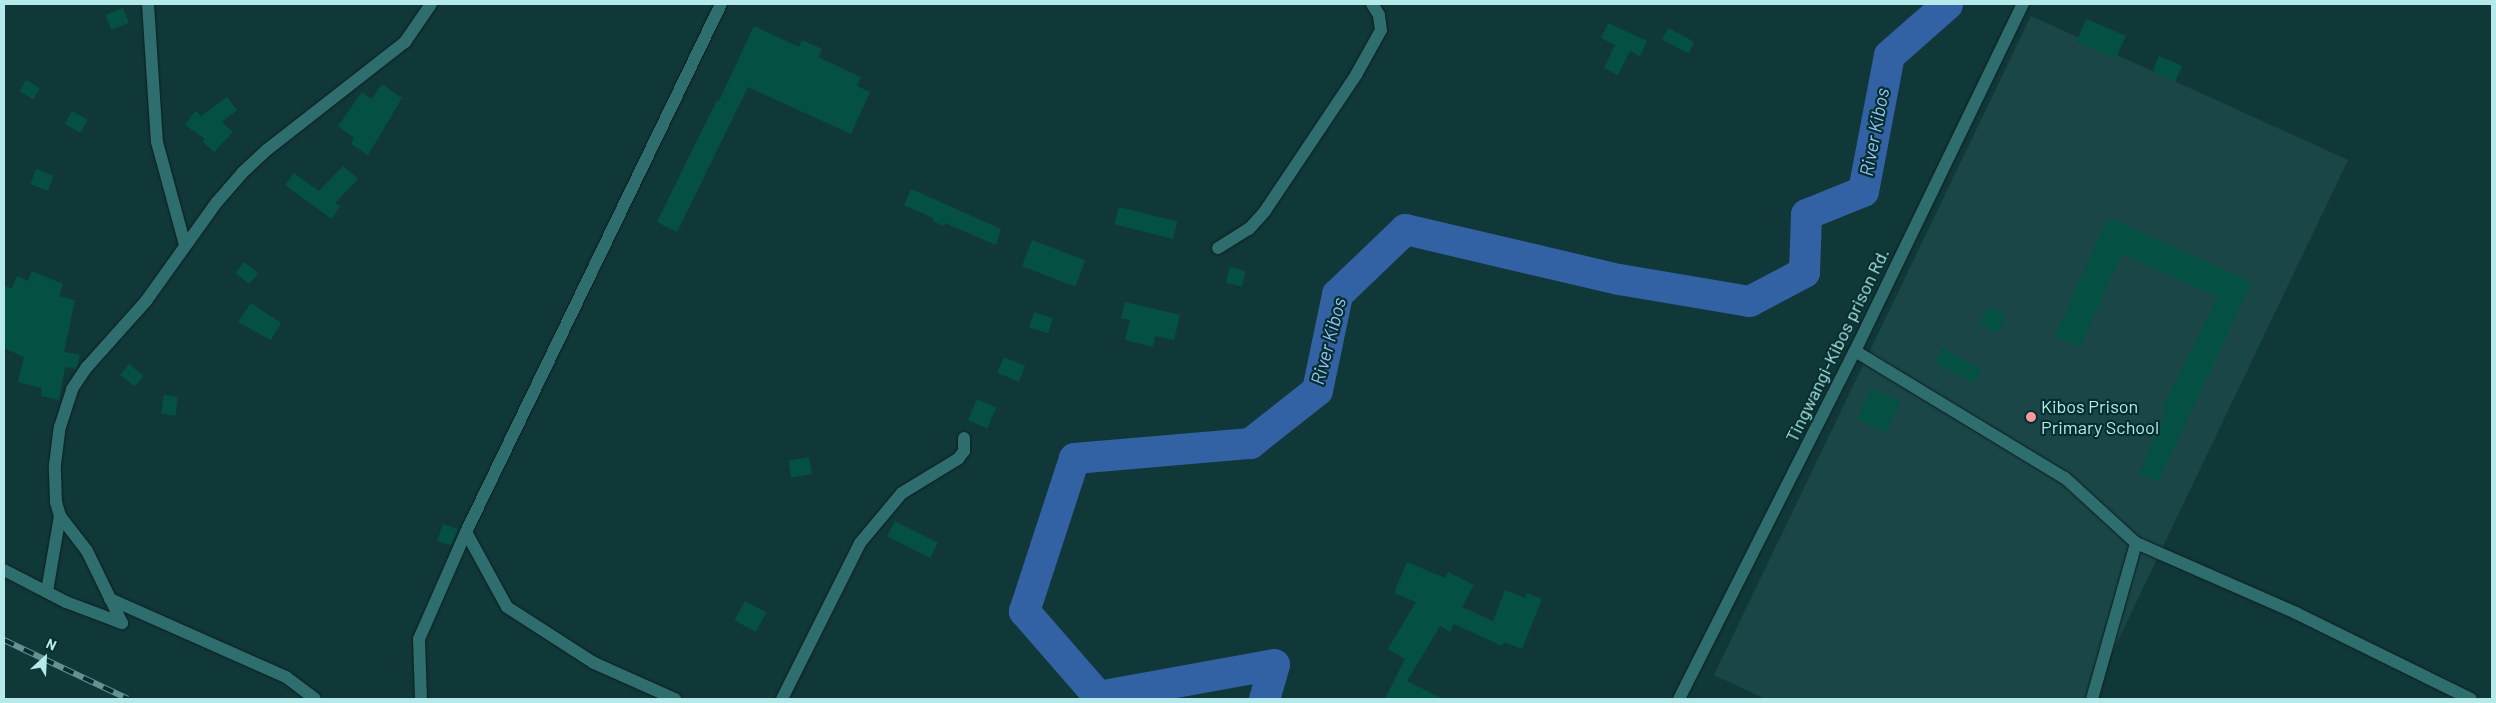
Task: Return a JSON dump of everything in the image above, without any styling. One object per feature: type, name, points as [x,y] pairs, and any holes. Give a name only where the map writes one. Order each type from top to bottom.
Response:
[{"type":"street","points":[[148,4],[157,142],[185,245]]},
{"type":"street","points":[[47,591],[60,516],[55,465],[60,427],[72,389],[87,367],[146,301],[185,245],[242,173],[268,149],[405,42],[431,4]]},
{"type":"street","points":[[421,699],[419,639],[466,532],[721,4]]},
{"type":"street","points":[[1218,248],[1249,229],[1265,211],[1356,75],[1381,30],[1379,15],[1372,4]]},
{"type":"street","name":"Tingwangi-Kibos prison Rd.","points":[[1679,699],[1854,351],[2024,4]]},
{"type":"street","points":[[1854,351],[2065,478],[2136,543],[2296,613],[2471,699]]},
{"type":"street","points":[[782,699],[860,543],[902,493],[958,459],[964,451],[964,438]]},
{"type":"street","points":[[4,570],[92,614],[122,623],[87,551],[60,516]]},
{"type":"street","points":[[466,532],[507,608],[594,663],[675,699]]},
{"type":"street","points":[[2092,699],[2136,543]]},
{"type":"street","points":[[110,599],[286,677],[315,699]]},
{"type":"shaded area","name":"Kibos Prison Primary School","points":[[2031,16],[2348,160],[2090,699],[1766,699],[1714,675]]},
{"type":"building","points":[[123,8],[129,23],[111,30],[105,15]]},
{"type":"building","points":[[2086,19],[2126,36],[2116,59],[2076,42]]},
{"type":"building","points":[[1608,23],[1647,41],[1640,56],[1630,51],[1618,75],[1604,68],[1615,45],[1601,38]]},
{"type":"building","points":[[754,26],[799,47],[802,40],[822,49],[818,57],[861,77],[857,86],[870,92],[851,134],[748,87],[677,232],[657,222],[717,100],[719,101]]},
{"type":"building","points":[[1668,28],[1694,42],[1688,54],[1662,39]]},
{"type":"building","points":[[2159,56],[2182,66],[2175,81],[2152,72]]},
{"type":"building","points":[[26,80],[40,88],[33,99],[20,91]]},
{"type":"building","points":[[382,84],[402,98],[368,155],[351,144],[354,138],[338,126],[362,92],[372,99]]},
{"type":"building","points":[[227,97],[237,110],[222,122],[233,132],[214,152],[203,142],[205,139],[185,125],[195,111],[201,116]]},
{"type":"building","points":[[72,111],[88,120],[80,133],[65,124]]},
{"type":"building","points":[[343,166],[358,179],[335,203],[340,206],[332,219],[285,185],[294,173],[319,191]]},
{"type":"building","points":[[36,169],[54,176],[48,191],[30,184]]},
{"type":"building","points":[[911,189],[1001,229],[996,245],[945,223],[944,226],[932,221],[933,218],[904,205]]},
{"type":"building","points":[[1119,207],[1177,222],[1173,239],[1115,224]]},
{"type":"building","points":[[2108,217],[2252,282],[2158,482],[2139,474],[2167,410],[2162,408],[2217,297],[2122,254],[2080,347],[2055,336]]},
{"type":"building","points":[[1032,240],[1085,260],[1075,287],[1022,266]]},
{"type":"building","points":[[244,262],[258,273],[250,284],[235,273]]},
{"type":"building","points":[[1230,267],[1246,271],[1242,286],[1226,283]]},
{"type":"building","points":[[32,271],[63,284],[59,296],[75,300],[64,352],[80,355],[76,369],[65,367],[59,400],[41,396],[42,388],[18,382],[24,357],[4,348],[4,285],[12,289],[17,276],[28,281]]},
{"type":"building","points":[[1125,302],[1180,315],[1174,340],[1155,336],[1153,347],[1125,340],[1130,320],[1121,318]]},
{"type":"building","points":[[251,303],[281,323],[271,340],[238,322]]},
{"type":"building","points":[[1989,306],[2006,316],[1996,333],[1979,323]]},
{"type":"building","points":[[1034,312],[1053,318],[1048,333],[1029,327]]},
{"type":"building","points":[[1942,348],[1981,369],[1973,383],[1934,362]]},
{"type":"building","points":[[1004,357],[1025,366],[1019,382],[997,373]]},
{"type":"building","points":[[129,364],[144,376],[135,387],[120,375]]},
{"type":"building","points":[[1871,388],[1900,401],[1886,432],[1857,419]]},
{"type":"building","points":[[164,395],[178,397],[175,416],[161,414]]},
{"type":"building","points":[[977,399],[996,407],[987,428],[968,420]]},
{"type":"building","points":[[809,457],[812,474],[791,477],[788,461]]},
{"type":"building","points":[[895,521],[938,543],[930,558],[887,536]]},
{"type":"building","points":[[443,524],[458,529],[451,545],[437,541]]},
{"type":"building","points":[[1407,562],[1445,578],[1448,572],[1474,585],[1462,607],[1493,621],[1505,590],[1525,598],[1527,593],[1542,599],[1522,649],[1504,642],[1502,646],[1454,624],[1450,632],[1440,626],[1407,681],[1443,699],[1385,699],[1405,659],[1388,649],[1416,602],[1394,593]]},
{"type":"building","points":[[745,601],[766,612],[756,632],[735,620]]},
{"type":"waterway","name":"River Kibos","points":[[1264,699],[1274,664],[1098,696],[1024,611],[1074,458],[1250,443],[1317,390],[1337,294],[1405,229],[1619,279],[1749,301],[1804,272],[1806,214],[1863,191],[1889,55],[1947,4]]},
{"type":"railway","points":[[4,640],[128,699]]},
{"type":"place","name":"Kibos Prison Primary School","points":[[2031,417]]}]
